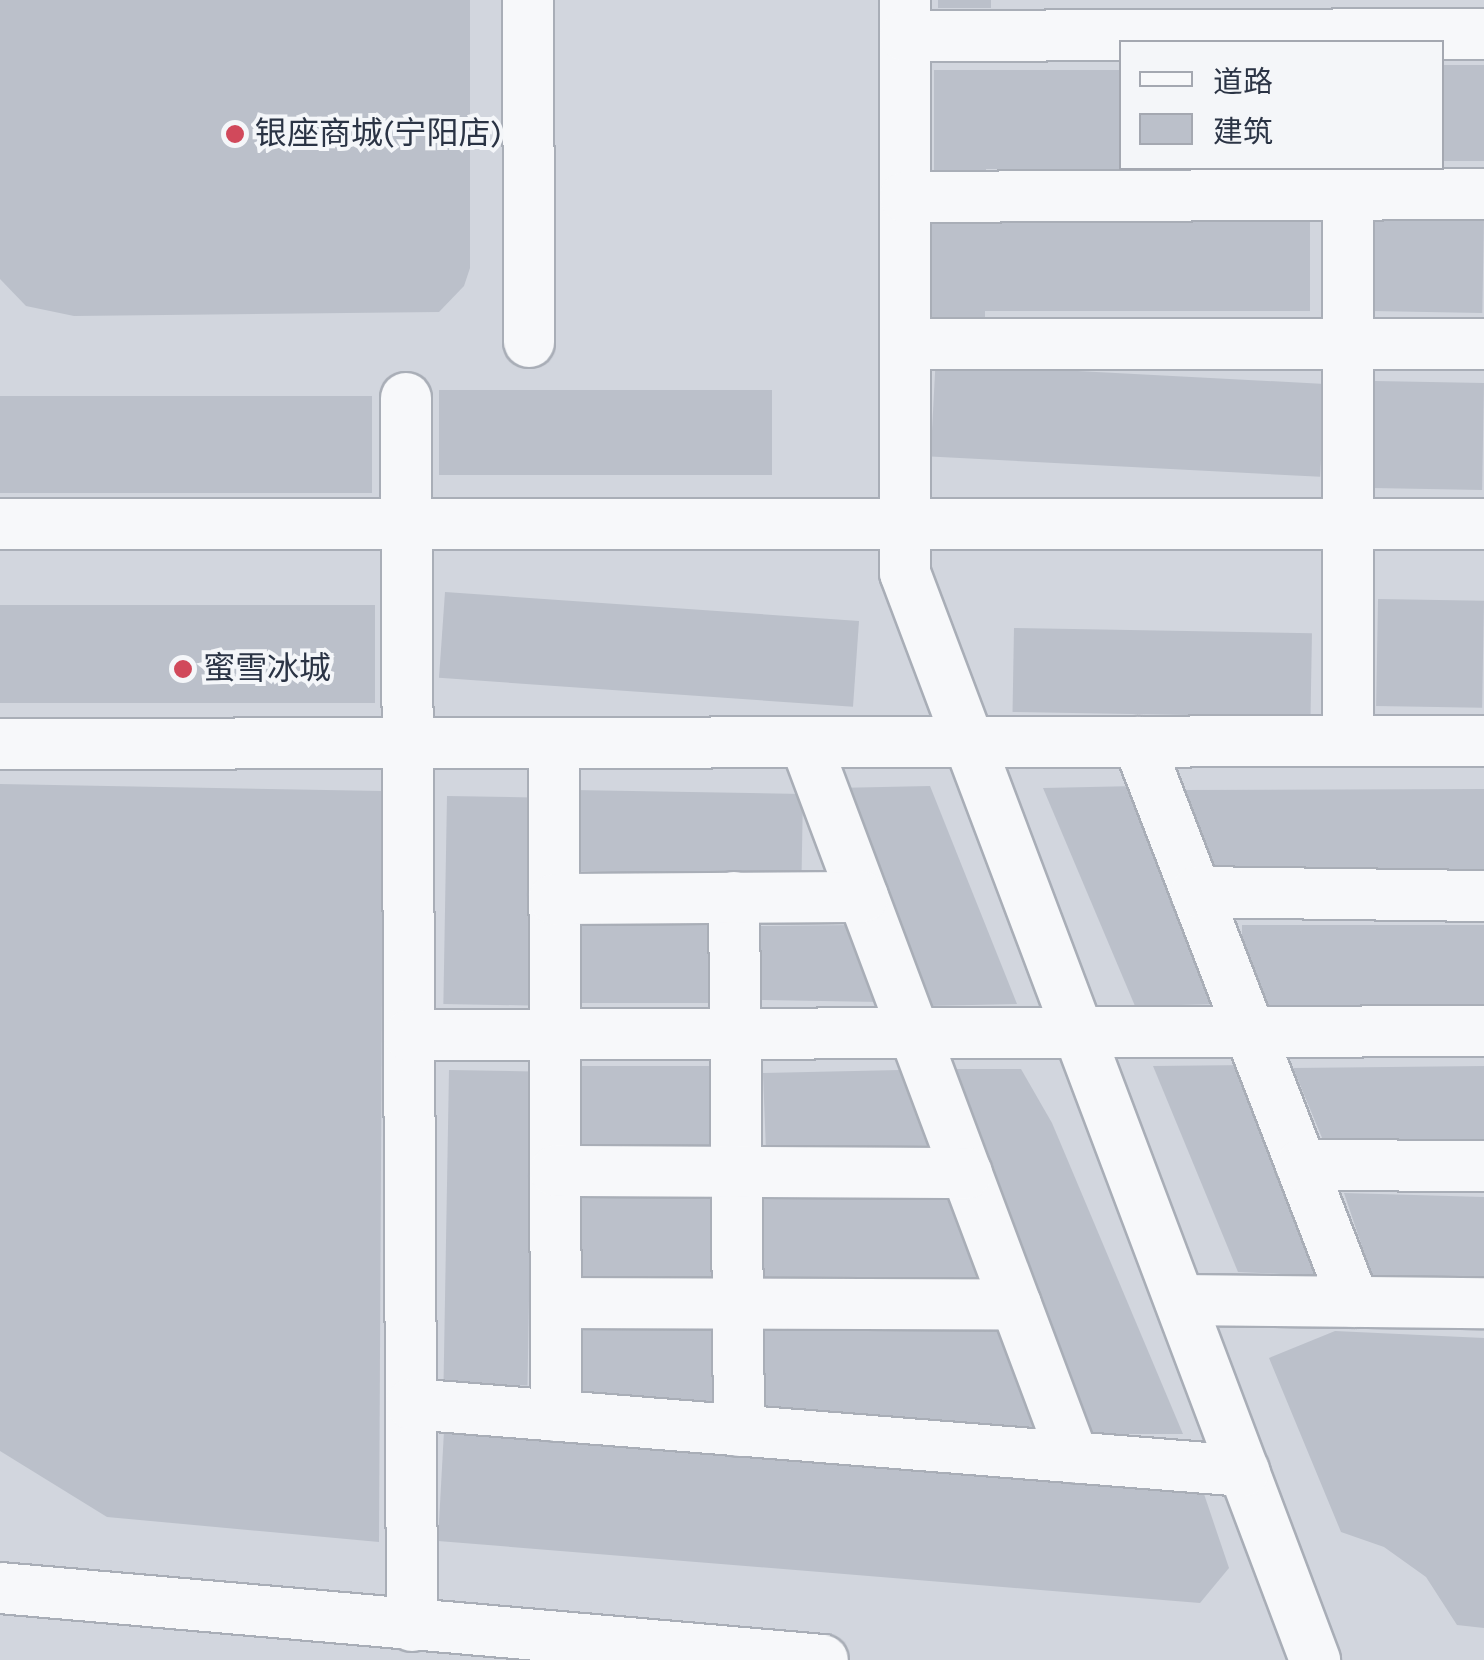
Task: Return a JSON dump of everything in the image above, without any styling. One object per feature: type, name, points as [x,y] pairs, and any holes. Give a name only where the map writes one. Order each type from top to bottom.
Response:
[{"type":"street","points":[[528,0],[529,342]]},
{"type":"street","points":[[1316,1660],[906,573],[906,18],[1484,34]]},
{"type":"street","points":[[906,197],[1348,181],[1484,194]]},
{"type":"street","points":[[1348,181],[1348,741]]},
{"type":"street","points":[[906,344],[1484,344]]},
{"type":"street","points":[[406,398],[412,1626]]},
{"type":"street","points":[[0,524],[1484,524]]},
{"type":"street","points":[[0,744],[1484,741]]},
{"type":"street","points":[[805,742],[1073,1457]]},
{"type":"street","points":[[1138,742],[1354,1302]]},
{"type":"street","points":[[554,743],[556,1416]]},
{"type":"street","points":[[1196,892],[1484,896]]},
{"type":"street","points":[[554,898],[863,897]]},
{"type":"street","points":[[734,898],[739,1431]]},
{"type":"street","points":[[409,1036],[1484,1031]]},
{"type":"street","points":[[1301,1165],[1484,1166]]},
{"type":"street","points":[[556,1171],[967,1174]]},
{"type":"street","points":[[1180,1300],[1484,1304]]},
{"type":"street","points":[[556,1303],[1016,1305]]},
{"type":"street","points":[[411,1404],[1244,1471]]},
{"type":"street","points":[[0,1588],[822,1660]]},
{"type":"shaded area","points":[[0,0],[1484,0],[1484,1660],[0,1660]]},
{"type":"building","name":"银座商城(宁阳店)","points":[[0,0],[470,0],[470,268],[464,286],[439,312],[74,316],[26,306],[0,279]]},
{"type":"building","points":[[938,0],[991,0],[991,8],[938,8]]},
{"type":"building","points":[[1444,65],[1484,65],[1484,161],[1444,161]]},
{"type":"building","points":[[934,70],[1119,70],[1119,169],[986,169],[986,176],[934,176]]},
{"type":"building","points":[[932,213],[1310,213],[1310,311],[985,311],[985,318],[932,318]]},
{"type":"building","points":[[1374,214],[1484,216],[1482,313],[1372,311]]},
{"type":"building","points":[[936,364],[1325,384],[1320,477],[931,456]]},
{"type":"building","points":[[1375,381],[1484,383],[1482,490],[1373,488]]},
{"type":"building","points":[[439,390],[772,390],[772,475],[439,475]]},
{"type":"building","points":[[0,396],[372,396],[372,493],[0,493]]},
{"type":"building","points":[[445,592],[859,621],[853,707],[439,678]]},
{"type":"building","points":[[1378,599],[1484,601],[1482,708],[1376,706]]},
{"type":"building","points":[[0,605],[375,605],[375,703],[0,703]]},
{"type":"building","points":[[1014,628],[1312,633],[1310,717],[1013,712]]},
{"type":"building","points":[[0,784],[383,791],[379,1542],[107,1517],[0,1451]]},
{"type":"building","points":[[930,786],[1017,1004],[927,1006],[835,788]]},
{"type":"building","points":[[1137,786],[1224,1004],[1135,1006],[1043,788]]},
{"type":"building","points":[[1484,789],[1484,874],[1217,872],[1182,790]]},
{"type":"building","points":[[573,790],[803,794],[802,875],[572,871]]},
{"type":"building","points":[[447,796],[532,797],[528,1005],[443,1004]]},
{"type":"building","points":[[572,921],[715,921],[715,1003],[572,1003]]},
{"type":"building","points":[[855,925],[881,1002],[760,1000],[760,926]]},
{"type":"building","points":[[1242,925],[1484,925],[1484,1008],[1242,1008]]},
{"type":"building","points":[[1248,1065],[1328,1276],[1238,1272],[1153,1066]]},
{"type":"building","points":[[570,1066],[713,1066],[713,1148],[570,1148]]},
{"type":"building","points":[[1484,1066],[1484,1143],[1325,1145],[1293,1068]]},
{"type":"building","points":[[948,1069],[1021,1069],[1052,1123],[1183,1434],[1088,1434]]},
{"type":"building","points":[[449,1070],[533,1071],[528,1385],[444,1384]]},
{"type":"building","points":[[900,1070],[942,1149],[766,1151],[763,1073]]},
{"type":"building","points":[[1344,1193],[1484,1197],[1484,1276],[1372,1276]]},
{"type":"building","points":[[578,1195],[721,1195],[721,1278],[578,1278]]},
{"type":"building","points":[[762,1197],[957,1197],[991,1278],[763,1278]]},
{"type":"building","points":[[572,1318],[714,1318],[714,1402],[572,1402]]},
{"type":"building","points":[[761,1328],[1004,1330],[1046,1431],[763,1407]]},
{"type":"building","points":[[1335,1331],[1484,1338],[1484,1628],[1457,1625],[1426,1577],[1384,1547],[1341,1532],[1269,1358]]},
{"type":"building","points":[[444,1431],[1203,1491],[1229,1568],[1200,1603],[438,1541]]},
{"type":"place","name":"银座商城(宁阳店)","points":[[235,134]]},
{"type":"place","name":"蜜雪冰城","points":[[183,669]]}]
